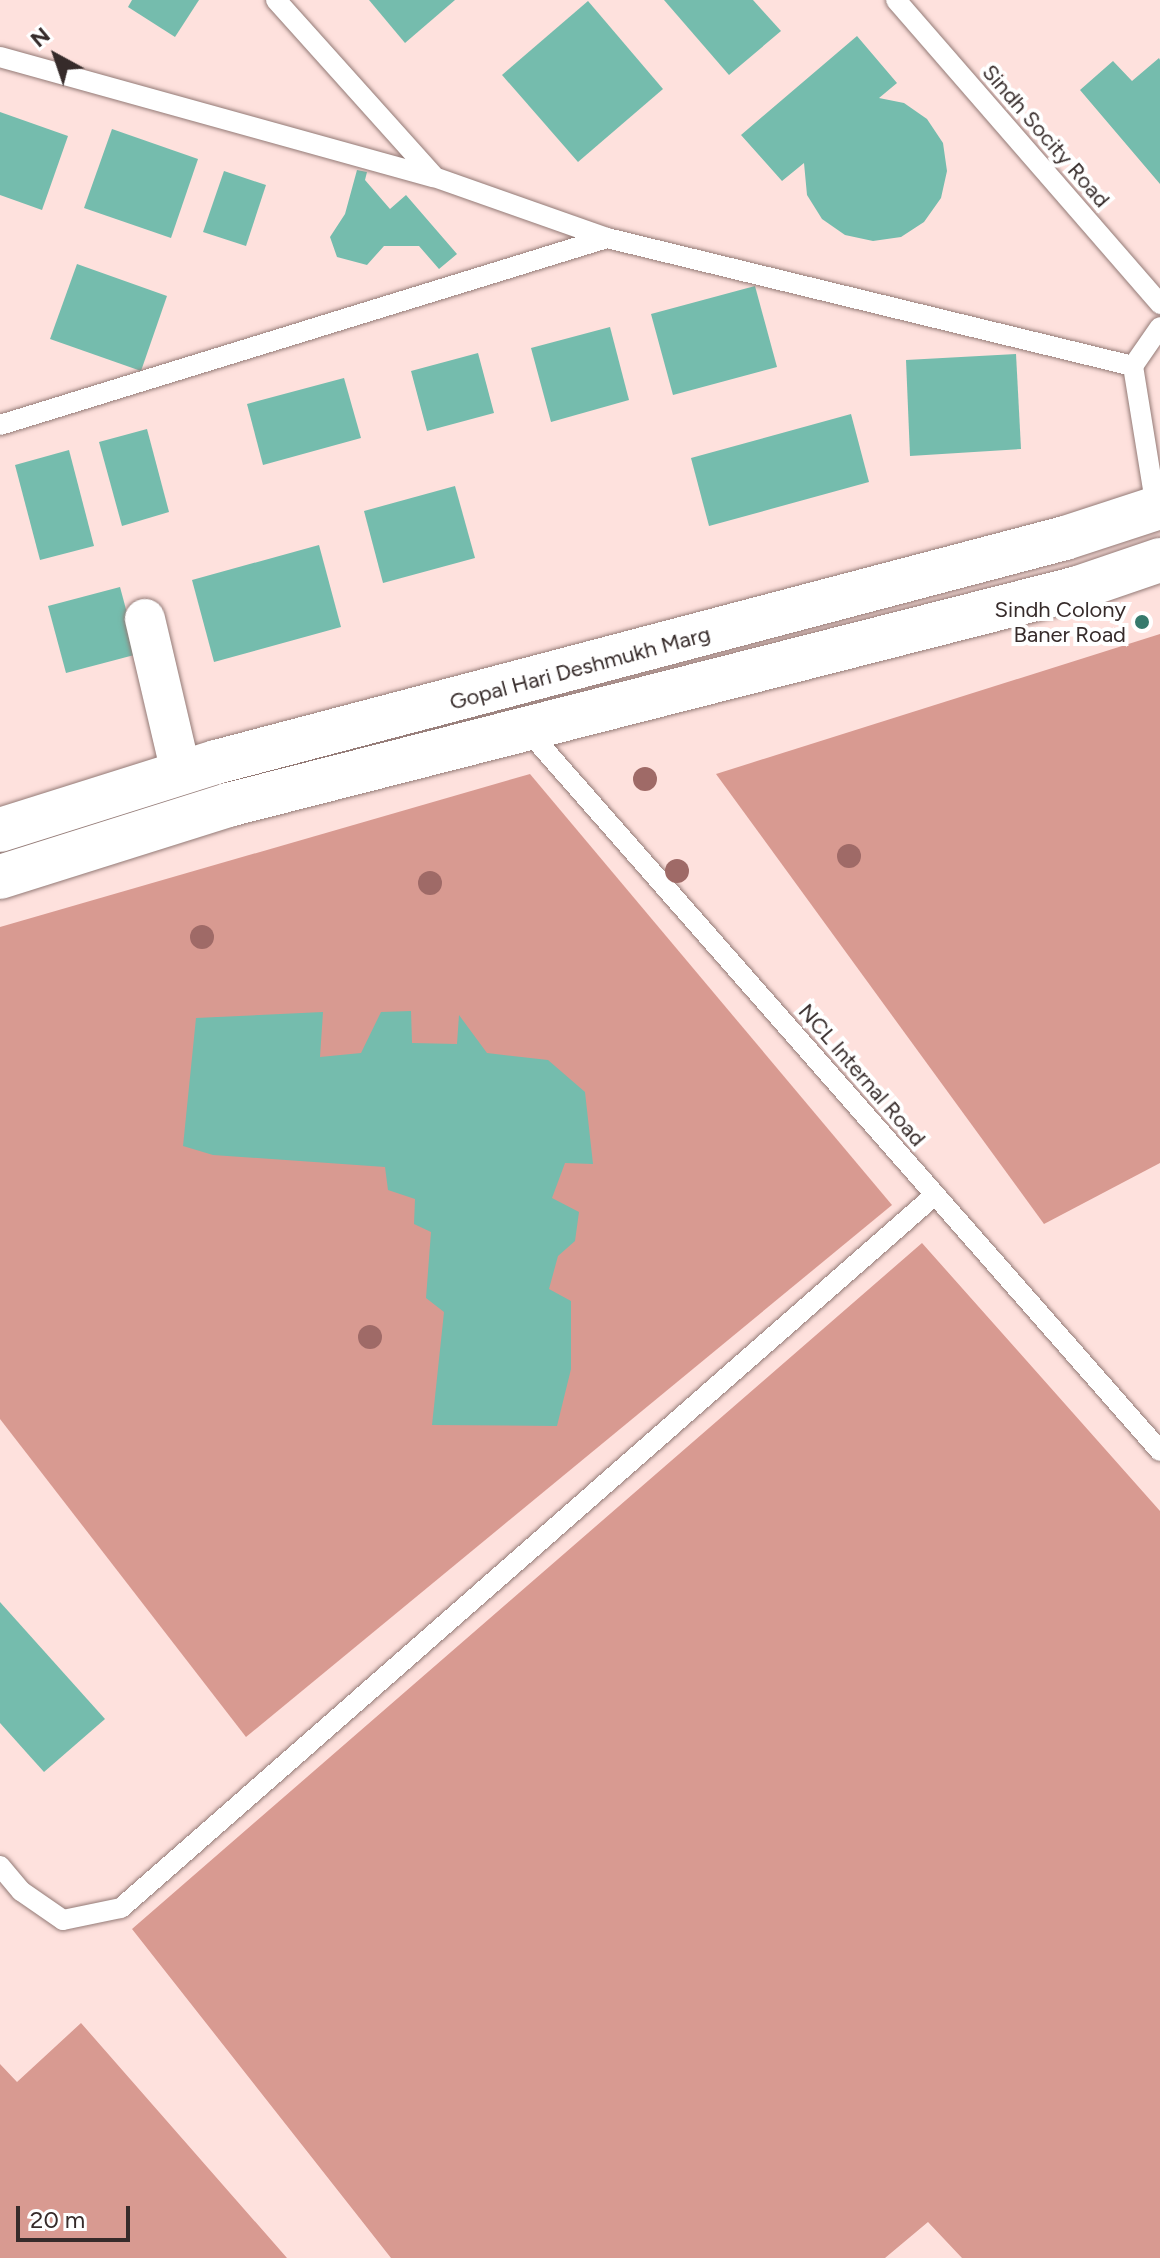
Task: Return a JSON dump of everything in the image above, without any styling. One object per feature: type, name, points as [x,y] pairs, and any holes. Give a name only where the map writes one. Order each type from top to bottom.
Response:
[{"type":"main road","name":"Gopal Hari Deshmukh Marg","points":[[0,830],[181,773],[1050,542],[1159,516]]},
{"type":"main road","points":[[0,877],[228,805],[528,731],[1078,588],[1160,560]]},
{"type":"street","points":[[145,619],[181,773]]},
{"type":"lane","points":[[276,0],[434,177]]},
{"type":"lane","name":"Sindh Socity Road","points":[[896,0],[1160,304]]},
{"type":"lane","points":[[0,57],[434,177],[607,238],[1133,366]]},
{"type":"lane","points":[[0,425],[607,238]]},
{"type":"lane","points":[[1159,516],[1133,366],[1160,327]]},
{"type":"lane","name":"NCL Internal Road","points":[[528,731],[1160,1451]]},
{"type":"lane","points":[[0,1866],[21,1891],[63,1920],[121,1908],[935,1195]]},
{"type":"shaded area","points":[[1160,634],[1160,1163],[1044,1224],[716,774]]},
{"type":"shaded area","points":[[530,774],[892,1205],[246,1737],[0,1419],[0,927]]},
{"type":"shaded area","points":[[922,1243],[1160,1511],[1160,2258],[962,2258],[928,2222],[885,2258],[391,2258],[132,1929]]},
{"type":"shaded area","points":[[81,2023],[287,2258],[0,2258],[0,2064],[17,2082]]},
{"type":"building","points":[[132,0],[199,0],[175,37],[128,7]]},
{"type":"building","points":[[369,0],[455,0],[405,43]]},
{"type":"building","points":[[664,0],[753,0],[781,31],[729,75]]},
{"type":"building","points":[[588,1],[663,89],[578,162],[502,75]]},
{"type":"building","points":[[857,36],[897,83],[879,98],[904,103],[927,119],[943,143],[947,171],[941,198],[924,222],[901,237],[873,241],[845,235],[822,219],[807,195],[804,163],[782,181],[741,135]]},
{"type":"building","points":[[1159,58],[1160,184],[1080,90],[1113,61],[1132,81]]},
{"type":"building","points":[[0,112],[68,136],[42,210],[0,195]]},
{"type":"building","points":[[112,129],[198,159],[171,238],[84,208]]},
{"type":"building","points":[[357,170],[367,172],[365,180],[390,209],[406,195],[457,254],[439,269],[419,246],[384,246],[367,265],[337,257],[330,237],[345,214]]},
{"type":"building","points":[[224,171],[266,185],[246,246],[203,232]]},
{"type":"building","points":[[77,264],[167,296],[141,371],[50,339]]},
{"type":"building","points":[[755,286],[777,367],[673,395],[651,314]]},
{"type":"building","points":[[610,327],[629,400],[551,422],[531,348]]},
{"type":"building","points":[[478,353],[494,413],[427,431],[411,371]]},
{"type":"building","points":[[1016,354],[1021,449],[910,456],[906,360]]},
{"type":"building","points":[[344,378],[361,438],[263,465],[247,404]]},
{"type":"building","points":[[851,414],[869,482],[709,526],[691,458]]},
{"type":"building","points":[[147,429],[169,512],[122,526],[99,442]]},
{"type":"building","points":[[69,450],[94,546],[40,560],[15,465]]},
{"type":"building","points":[[455,486],[475,558],[383,583],[364,511]]},
{"type":"building","points":[[319,545],[341,627],[214,662],[192,580]]},
{"type":"building","points":[[120,587],[138,654],[66,673],[48,606]]},
{"type":"building","points":[[411,1011],[412,1043],[457,1044],[459,1015],[487,1053],[548,1060],[585,1092],[593,1164],[565,1163],[552,1198],[579,1212],[575,1241],[558,1256],[549,1289],[571,1301],[571,1369],[557,1426],[432,1425],[444,1312],[426,1298],[431,1232],[414,1224],[415,1199],[388,1190],[385,1167],[213,1155],[183,1146],[196,1018],[323,1012],[320,1057],[361,1053],[381,1012]]},
{"type":"building","points":[[0,1602],[105,1719],[44,1772],[0,1723]]},
{"type":"place","name":"Sindh Colony Baner Road","points":[[1142,622]]}]
